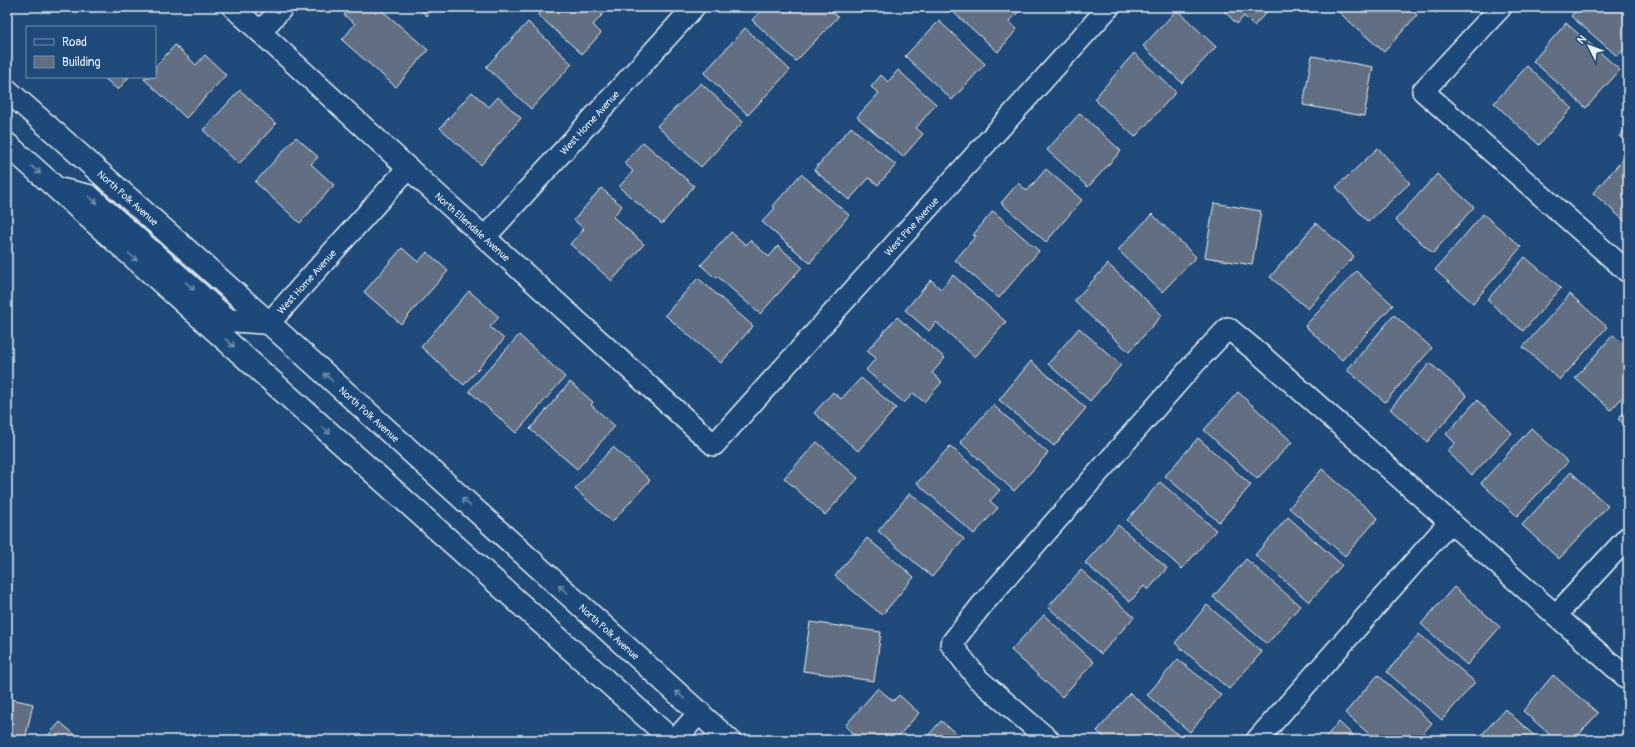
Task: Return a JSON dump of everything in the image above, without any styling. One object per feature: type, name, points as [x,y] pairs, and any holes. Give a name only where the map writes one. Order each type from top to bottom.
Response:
[{"type":"main road","name":"North Polk Avenue","points":[[7,90],[269,323],[700,712],[729,740]]},
{"type":"main road","points":[[7,144],[674,740]]},
{"type":"main road","points":[[57,188],[89,196],[228,320],[269,323]]},
{"type":"street","name":"North Ellendale Avenue","points":[[233,7],[408,168],[714,445]]},
{"type":"street","points":[[260,32],[283,7]]},
{"type":"street","name":"West Home Avenue","points":[[486,237],[694,7]]},
{"type":"street","name":"West Pine Avenue","points":[[714,445],[1109,7]]},
{"type":"street","points":[[1501,7],[1423,91],[1628,272]]},
{"type":"street","name":"West Home Avenue","points":[[269,323],[408,168]]},
{"type":"street","points":[[1049,740],[978,679],[951,644],[981,606],[1193,365],[1228,328],[1262,356],[1628,680]]},
{"type":"street","points":[[1257,740],[1450,522]]},
{"type":"street","points":[[1556,615],[1628,537]]},
{"type":"street","points":[[674,740],[700,712]]},
{"type":"building","points":[[351,7],[378,7],[428,50],[396,87],[342,40],[355,24],[344,15]]},
{"type":"building","points":[[417,7],[435,7],[427,16]]},
{"type":"building","points":[[545,7],[609,7],[593,25],[601,33],[582,54],[538,15]]},
{"type":"building","points":[[764,7],[827,7],[838,17],[796,61],[752,20]]},
{"type":"building","points":[[955,7],[1023,7],[1009,22],[1017,29],[998,52],[952,11]]},
{"type":"building","points":[[1220,7],[1271,7],[1254,26],[1244,16],[1237,24]]},
{"type":"building","points":[[1333,7],[1408,7],[1417,15],[1384,52]]},
{"type":"building","points":[[1428,7],[1441,7],[1436,13]]},
{"type":"building","points":[[1579,7],[1628,7],[1628,45],[1617,56],[1571,16]]},
{"type":"building","points":[[1177,10],[1216,47],[1182,83],[1143,46]]},
{"type":"building","points":[[939,21],[985,64],[952,100],[905,56]]},
{"type":"building","points":[[528,22],[572,64],[531,109],[486,67]]},
{"type":"building","points":[[1566,23],[1620,70],[1586,108],[1533,61]]},
{"type":"building","points":[[745,28],[790,70],[748,115],[704,73]]},
{"type":"building","points":[[175,45],[196,65],[205,55],[226,75],[186,118],[144,79],[156,78],[156,66]]},
{"type":"building","points":[[1134,53],[1176,92],[1135,137],[1094,99]]},
{"type":"building","points":[[1312,56],[1373,67],[1364,116],[1303,105]]},
{"type":"building","points":[[1527,66],[1572,108],[1539,145],[1494,103]]},
{"type":"building","points":[[898,70],[936,104],[916,128],[923,134],[903,157],[857,117],[879,93],[871,87],[881,75],[888,82]]},
{"type":"building","points":[[104,78],[128,78],[118,90]]},
{"type":"building","points":[[701,83],[743,122],[701,167],[657,126]]},
{"type":"building","points":[[240,90],[276,124],[239,164],[203,130]]},
{"type":"building","points":[[472,92],[489,107],[498,97],[521,118],[481,165],[440,128]]},
{"type":"building","points":[[1080,113],[1121,151],[1088,187],[1047,150]]},
{"type":"building","points":[[851,127],[896,165],[878,185],[869,178],[849,200],[814,170]]},
{"type":"building","points":[[1628,127],[1628,144],[1619,136]]},
{"type":"building","points":[[296,137],[318,157],[311,164],[334,185],[300,223],[255,182]]},
{"type":"building","points":[[643,142],[694,186],[662,224],[619,187],[633,171],[624,163]]},
{"type":"building","points":[[1378,148],[1410,183],[1368,222],[1336,187]]},
{"type":"building","points":[[1627,155],[1628,156],[1628,224],[1593,193]]},
{"type":"building","points":[[1046,169],[1082,200],[1046,242],[1001,203],[1018,183],[1027,191]]},
{"type":"building","points":[[801,174],[849,215],[810,263],[762,222],[775,208],[773,206]]},
{"type":"building","points":[[1437,174],[1474,207],[1433,253],[1395,220]]},
{"type":"building","points":[[601,188],[622,206],[613,217],[644,244],[612,281],[570,244],[584,229],[574,220]]},
{"type":"building","points":[[1214,203],[1261,211],[1252,265],[1205,257]]},
{"type":"building","points":[[993,211],[1039,251],[999,298],[955,260],[976,236],[973,235]]},
{"type":"building","points":[[1152,214],[1196,257],[1162,292],[1118,250]]},
{"type":"building","points":[[1483,214],[1521,247],[1473,303],[1435,270]]},
{"type":"building","points":[[1316,223],[1354,256],[1308,309],[1270,277]]},
{"type":"building","points":[[731,232],[746,245],[750,240],[769,257],[778,246],[802,267],[760,314],[717,276],[715,278],[701,265]]},
{"type":"building","points":[[402,248],[418,262],[427,252],[448,271],[401,324],[364,292]]},
{"type":"building","points":[[1525,257],[1561,288],[1523,331],[1487,300]]},
{"type":"building","points":[[1108,264],[1162,315],[1129,352],[1074,301]]},
{"type":"building","points":[[1356,271],[1393,305],[1342,360],[1305,326]]},
{"type":"building","points":[[953,275],[1006,322],[975,357],[936,322],[929,331],[905,310],[931,280],[941,289]]},
{"type":"building","points":[[698,278],[753,326],[721,363],[665,315]]},
{"type":"building","points":[[469,291],[499,317],[490,327],[504,339],[464,385],[421,347]]},
{"type":"building","points":[[1570,294],[1607,327],[1560,380],[1523,347]]},
{"type":"building","points":[[1394,315],[1432,348],[1385,402],[1347,370]]},
{"type":"building","points":[[897,317],[945,358],[932,373],[942,382],[924,402],[913,393],[904,403],[866,370],[876,358],[867,351]]},
{"type":"building","points":[[1079,328],[1121,365],[1090,401],[1048,364]]},
{"type":"building","points":[[519,335],[565,377],[516,433],[469,391]]},
{"type":"building","points":[[1613,335],[1628,348],[1628,391],[1611,410],[1575,378]]},
{"type":"building","points":[[1031,361],[1086,408],[1054,446],[999,400]]},
{"type":"building","points":[[1430,363],[1467,396],[1427,442],[1390,409]]},
{"type":"building","points":[[861,378],[896,408],[858,451],[814,413],[833,392],[841,399]]},
{"type":"building","points":[[570,382],[593,402],[591,405],[615,426],[577,469],[530,429]]},
{"type":"building","points":[[1238,392],[1292,442],[1257,479],[1204,430]]},
{"type":"building","points":[[1477,400],[1512,433],[1472,475],[1447,451],[1455,443],[1446,434]]},
{"type":"building","points":[[993,405],[1048,453],[1014,491],[960,442]]},
{"type":"building","points":[[1628,408],[1628,427],[1618,419]]},
{"type":"building","points":[[1531,428],[1568,462],[1517,516],[1481,483]]},
{"type":"building","points":[[1198,438],[1251,485],[1219,522],[1165,476]]},
{"type":"building","points":[[817,442],[858,478],[825,515],[784,478]]},
{"type":"building","points":[[950,446],[1000,490],[990,501],[998,508],[974,534],[917,483]]},
{"type":"building","points":[[613,447],[650,480],[612,522],[575,489]]},
{"type":"building","points":[[1322,469],[1378,518],[1345,556],[1289,508]]},
{"type":"building","points":[[1571,472],[1608,506],[1559,559],[1522,525]]},
{"type":"building","points":[[1160,482],[1216,530],[1182,569],[1127,520]]},
{"type":"building","points":[[910,493],[964,539],[932,577],[878,531]]},
{"type":"building","points":[[1288,517],[1342,565],[1309,602],[1255,555]]},
{"type":"building","points":[[1118,525],[1167,568],[1148,590],[1144,586],[1130,602],[1085,563]]},
{"type":"building","points":[[867,538],[914,577],[882,615],[835,576]]},
{"type":"building","points":[[1246,559],[1300,606],[1267,644],[1213,597]]},
{"type":"building","points":[[1081,570],[1134,617],[1101,654],[1048,607]]},
{"type":"building","points":[[1454,587],[1500,627],[1467,665],[1421,624]]},
{"type":"building","points":[[1207,605],[1262,652],[1229,689],[1175,643]]},
{"type":"building","points":[[1044,615],[1094,662],[1062,697],[1011,650]]},
{"type":"building","points":[[810,622],[881,632],[874,681],[803,671]]},
{"type":"building","points":[[1419,634],[1475,682],[1442,720],[1387,672]]},
{"type":"building","points":[[1178,659],[1221,695],[1190,732],[1147,695]]},
{"type":"building","points":[[1378,675],[1432,723],[1417,740],[1376,740],[1345,713]]},
{"type":"building","points":[[1553,675],[1598,713],[1574,740],[1556,740],[1523,711]]},
{"type":"building","points":[[878,688],[893,701],[899,695],[919,713],[895,740],[860,740],[845,726]]},
{"type":"building","points":[[1130,693],[1183,740],[1107,740],[1097,731]]},
{"type":"building","points":[[7,698],[33,704],[25,740],[7,740]]},
{"type":"building","points":[[1505,709],[1539,740],[1477,740]]},
{"type":"building","points":[[941,721],[964,740],[924,740]]},
{"type":"building","points":[[60,722],[81,740],[44,740]]},
{"type":"building","points":[[1339,722],[1358,740],[1323,740]]}]
